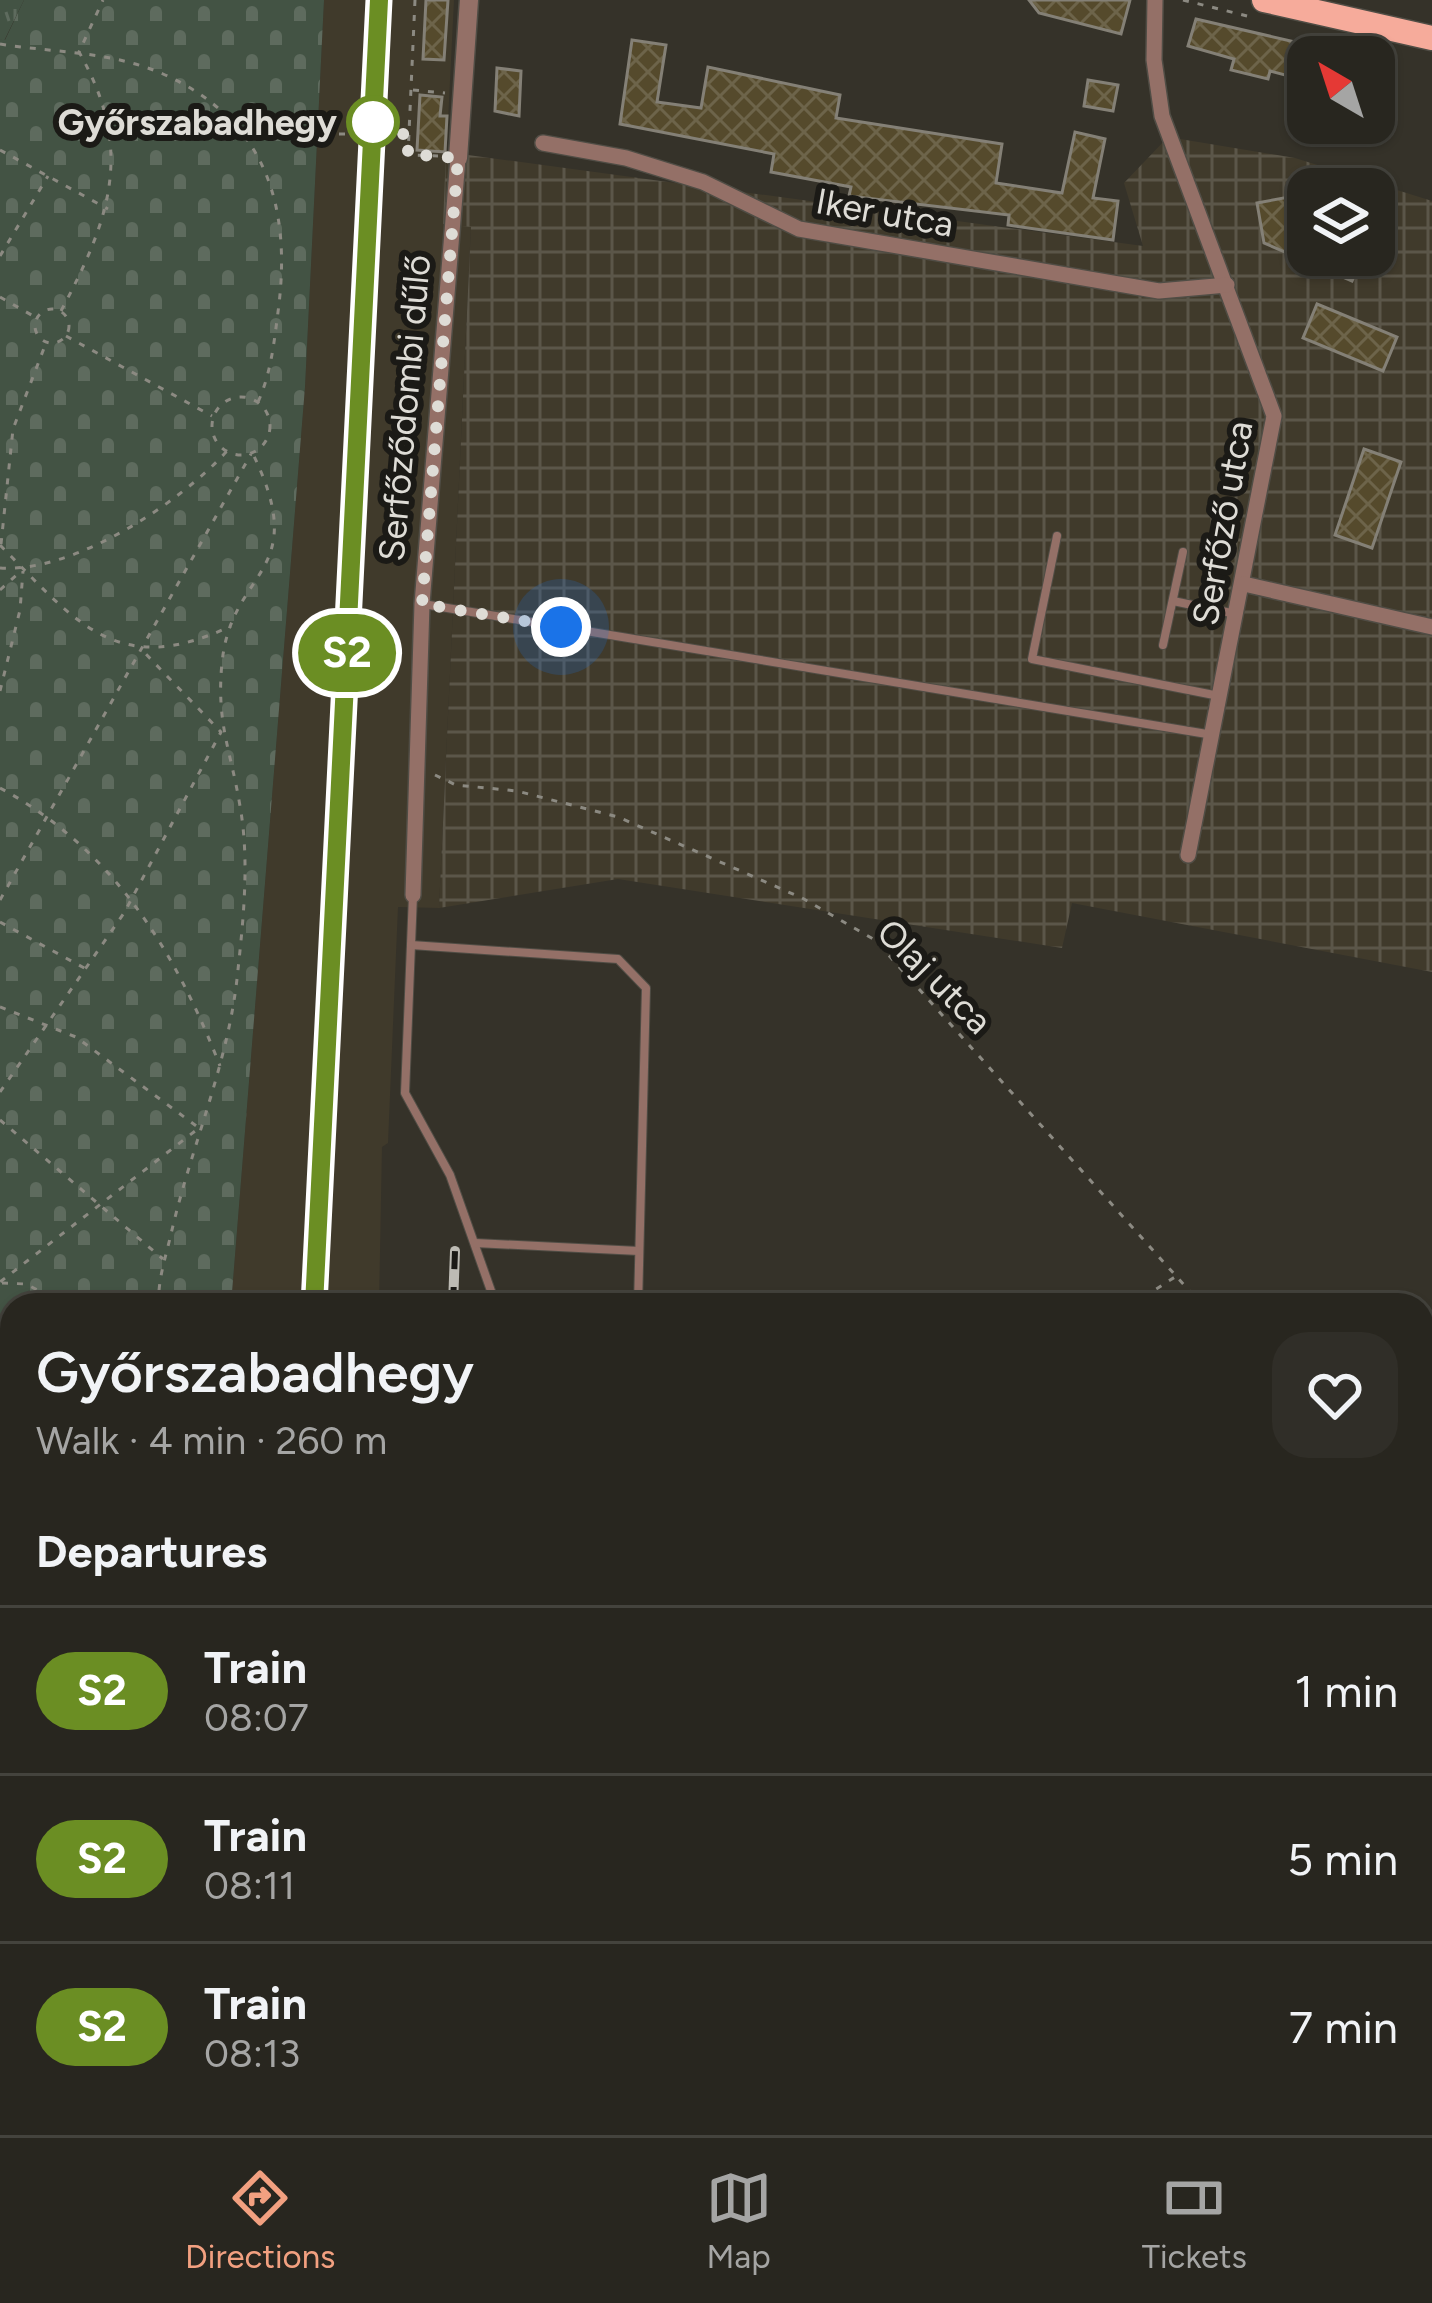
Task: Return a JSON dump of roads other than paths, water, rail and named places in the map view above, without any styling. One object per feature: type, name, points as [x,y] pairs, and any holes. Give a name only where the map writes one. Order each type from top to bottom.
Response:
[{"type":"main road","points":[[1264,0],[1432,38]]},
{"type":"street","name":"Serfőződombi dűlő","points":[[413,895],[422,604],[469,0]]},
{"type":"street","name":"Serfőző utca","points":[[1155,0],[1154,60],[1162,116],[1274,416],[1188,855]]},
{"type":"street","name":"Iker utca","points":[[543,142],[626,158],[703,182],[799,229],[1159,291],[1227,285]]},
{"type":"street","points":[[1244,584],[1432,627]]},
{"type":"lane","points":[[1057,536],[1032,659],[1221,696]]},
{"type":"lane","points":[[1163,645],[1183,552]]},
{"type":"lane","points":[[1173,601],[1238,615]]},
{"type":"lane","points":[[422,604],[1213,735]]},
{"type":"lane","points":[[413,895],[405,1093],[450,1175],[492,1293]]},
{"type":"lane","points":[[411,945],[619,959],[641,977],[646,988],[638,1293]]},
{"type":"lane","points":[[475,1243],[639,1251]]},
{"type":"railway","points":[[315,1293],[379,0]]},
{"type":"railway","points":[[453,1293],[455,1251]]},
{"type":"train","name":"S2","points":[[315,1293],[379,0]]},
{"type":"place","name":"Győrszabadhegy","points":[[373,122]]}]
